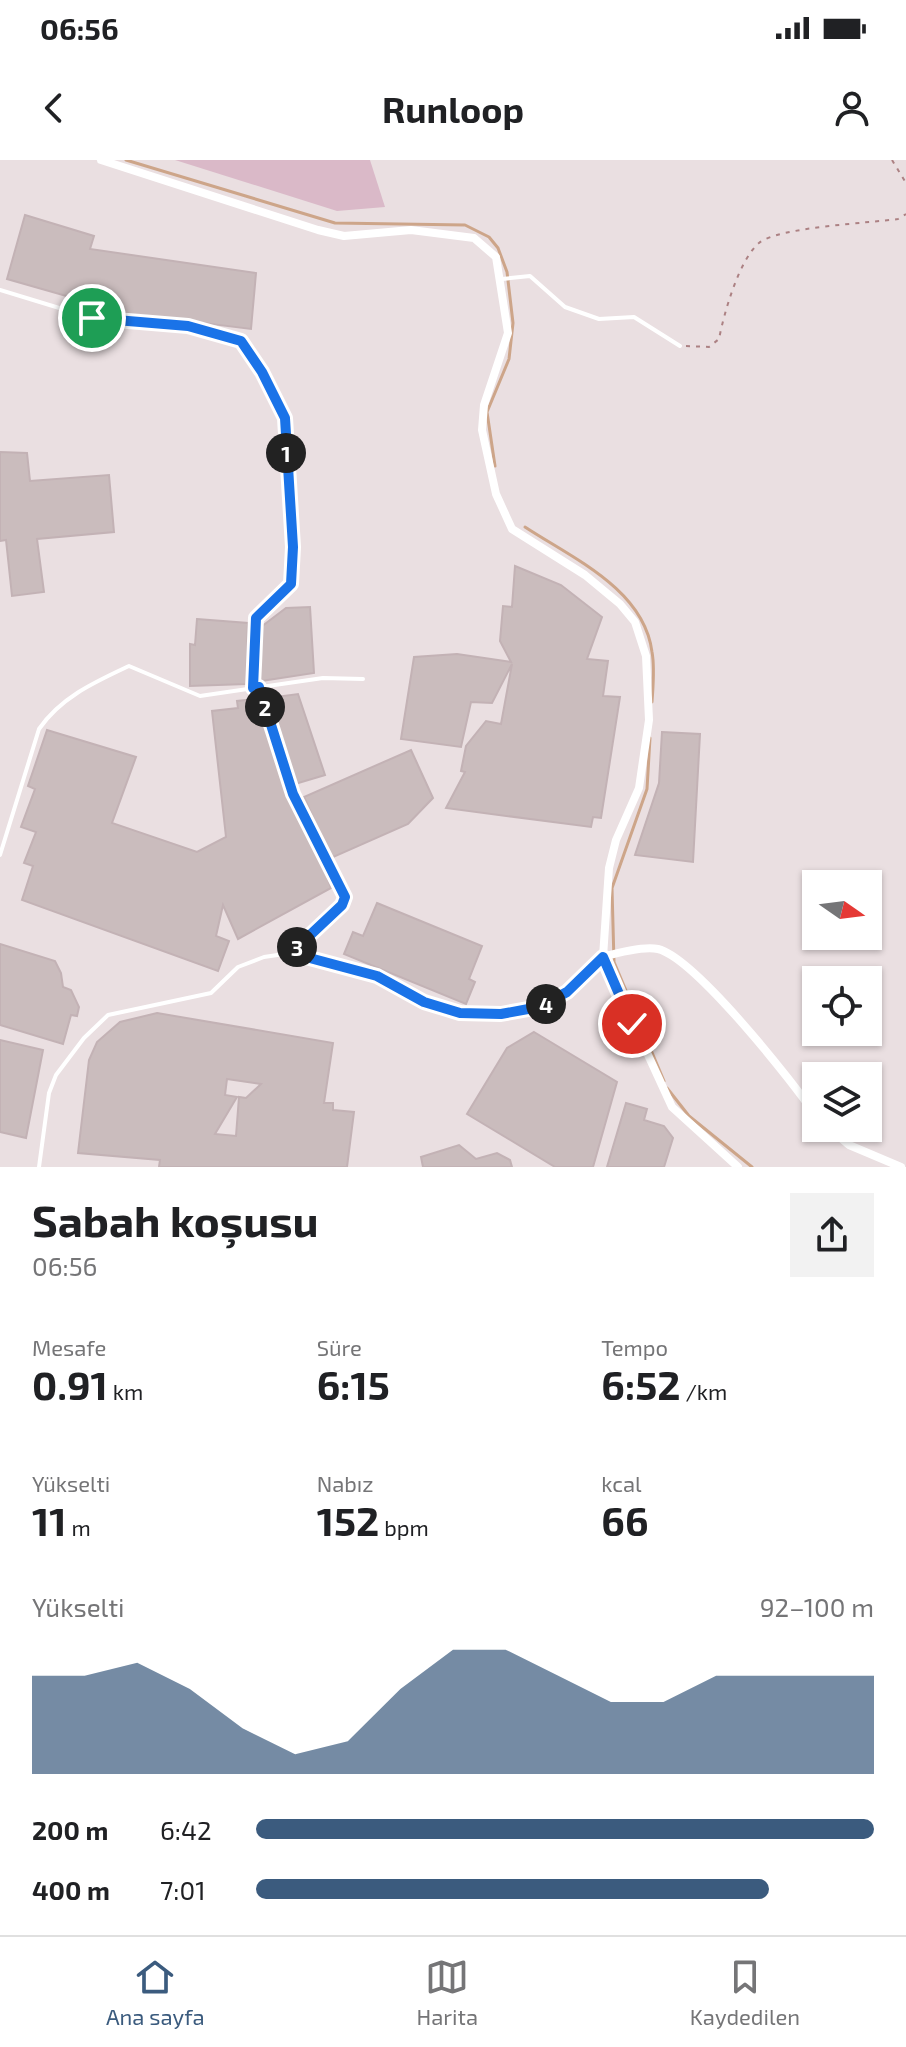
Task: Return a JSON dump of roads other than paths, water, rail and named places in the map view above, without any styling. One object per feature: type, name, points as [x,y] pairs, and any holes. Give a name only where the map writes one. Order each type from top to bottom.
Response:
[{"type":"street","points":[[101,160],[344,236],[411,230],[474,238],[496,257],[508,333],[484,405],[482,430],[496,494],[512,529],[585,575],[620,604],[635,622],[646,656],[649,720],[639,788],[616,840],[609,868],[603,957],[672,1107],[738,1167]]},
{"type":"street","points":[[603,957],[620,952],[658,949],[684,965],[781,1065],[802,1096]]},
{"type":"street","points":[[845,1142],[901,1167]]},
{"type":"lane","points":[[500,279],[530,276],[565,307],[599,319],[634,317],[680,346]]},
{"type":"lane","points":[[0,290],[92,318],[188,326],[230,335],[241,341],[262,372],[285,418],[293,547],[291,584],[256,618],[256,688],[293,794],[345,897],[342,905],[291,953]]},
{"type":"lane","points":[[0,855],[39,729],[51,712],[87,685],[129,666],[200,696],[323,678],[363,679]]},
{"type":"lane","points":[[39,1167],[49,1093],[56,1075],[84,1038],[108,1015],[211,993],[238,967],[264,957],[291,953],[377,976],[424,1002],[460,1013],[501,1014],[539,1007],[567,992],[603,957]]},
{"type":"waterway","points":[[126,160],[335,223],[465,225],[489,237],[498,248],[507,272],[513,323],[509,359],[487,412],[495,466]]},
{"type":"waterway","points":[[525,527],[603,578],[635,610],[646,630],[652,652],[652,702]]},
{"type":"waterway","points":[[650,738],[647,789],[612,888],[614,962],[664,1081]]},
{"type":"waterway","points":[[667,1088],[689,1116],[752,1167]]}]
